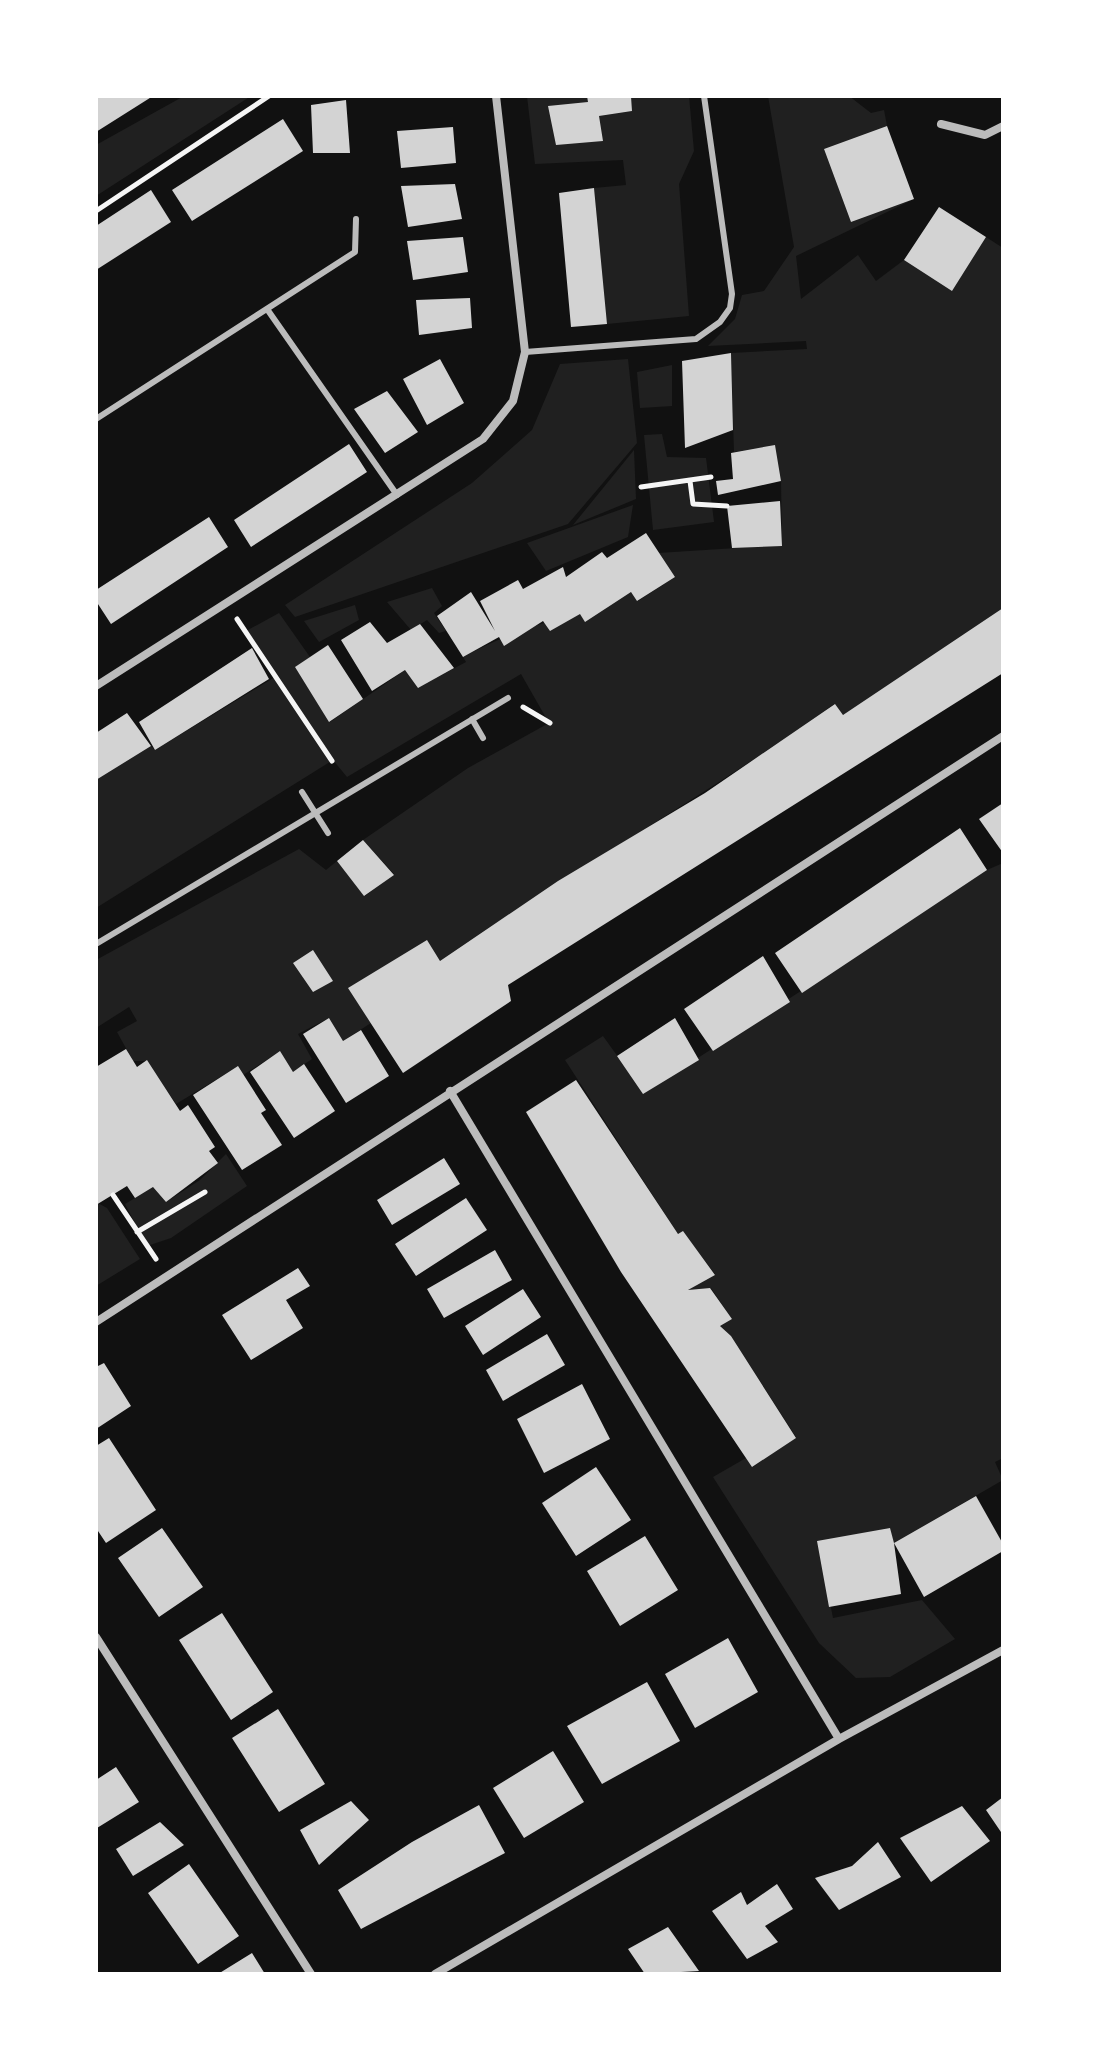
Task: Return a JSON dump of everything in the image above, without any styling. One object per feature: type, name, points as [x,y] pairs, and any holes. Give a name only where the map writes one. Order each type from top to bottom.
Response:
[{"type":"street","points":[[96,686],[483,439],[513,401],[525,352],[496,96]]},
{"type":"street","points":[[941,124],[985,135],[1003,126]]},
{"type":"street","points":[[96,1322],[1003,736]]},
{"type":"street","points":[[450,1091],[839,1739]]},
{"type":"street","points":[[96,1637],[311,1974]]},
{"type":"street","points":[[435,1974],[839,1739],[1003,1650]]},
{"type":"lane","points":[[525,352],[696,339],[720,322],[730,308],[732,294],[704,96]]},
{"type":"lane","points":[[96,419],[355,252],[356,219]]},
{"type":"lane","points":[[267,309],[397,495]]},
{"type":"lane","points":[[96,944],[508,698]]},
{"type":"lane","points":[[472,719],[483,738]]},
{"type":"lane","points":[[302,792],[328,833]]},
{"type":"path","points":[[96,211],[269,96]]},
{"type":"path","points":[[641,487],[711,477]]},
{"type":"path","points":[[690,481],[693,504],[727,506]]},
{"type":"path","points":[[227,603],[332,761]]},
{"type":"path","points":[[137,1232],[205,1192]]},
{"type":"path","points":[[113,1195],[168,1276]]},
{"type":"shaded area","points":[[184,96],[251,96],[96,196],[96,145]]},
{"type":"shaded area","points":[[527,96],[587,96],[599,116],[632,111],[631,96],[689,96],[694,151],[679,184],[689,316],[607,324],[594,188],[626,185],[623,160],[535,164]]},
{"type":"shaded area","points":[[768,96],[849,96],[871,113],[884,110],[887,126],[824,149],[851,222],[914,199],[796,256],[801,299],[858,255],[876,281],[904,260],[952,290],[986,237],[1003,248],[1003,608],[843,715],[834,704],[440,961],[426,941],[349,988],[371,1023],[343,1041],[329,1018],[298,1034],[312,1059],[293,1072],[279,1052],[243,1075],[237,1067],[176,1104],[147,1061],[133,1061],[117,1032],[137,1021],[129,1007],[96,1028],[96,960],[299,849],[326,870],[337,861],[365,896],[394,874],[363,840],[468,768],[549,723],[521,674],[347,777],[333,760],[96,908],[96,780],[151,746],[155,750],[275,677],[246,631],[279,613],[310,657],[295,667],[330,722],[405,670],[419,687],[466,662],[463,657],[504,638],[631,592],[638,601],[675,577],[658,553],[782,545],[781,481],[775,446],[734,452],[731,353],[807,349],[806,341],[708,346],[735,319],[742,295],[764,291],[794,247]]},
{"type":"shaded area","points":[[628,359],[637,443],[568,524],[295,617],[285,605],[472,483],[532,430],[560,364]]},
{"type":"shaded area","points":[[672,365],[672,406],[640,408],[637,372]]},
{"type":"shaded area","points":[[662,434],[667,457],[706,458],[714,522],[653,530],[644,435]]},
{"type":"shaded area","points":[[634,450],[636,499],[573,525]]},
{"type":"shaded area","points":[[633,505],[628,537],[546,571],[527,543]]},
{"type":"shaded area","points":[[432,588],[442,606],[434,613],[446,631],[439,633],[427,620],[411,630],[387,602]]},
{"type":"shaded area","points":[[355,605],[359,620],[319,642],[304,621]]},
{"type":"shaded area","points":[[1003,863],[1003,1458],[995,1462],[1003,1480],[894,1543],[889,1528],[818,1542],[833,1618],[922,1600],[955,1639],[890,1677],[856,1678],[819,1643],[713,1477],[746,1458],[753,1467],[796,1437],[731,1336],[720,1326],[732,1319],[711,1288],[688,1290],[715,1274],[683,1232],[678,1234],[565,1060],[603,1036],[644,1093],[987,870]]},
{"type":"shaded area","points":[[226,1154],[247,1186],[171,1238],[147,1246],[125,1204],[153,1187],[166,1202],[200,1180]]},
{"type":"shaded area","points":[[96,1202],[107,1208],[140,1259],[96,1286]]},
{"type":"building","points":[[96,96],[153,96],[96,132]]},
{"type":"building","points":[[587,96],[631,96],[632,111],[599,116],[603,141],[556,145],[548,106],[588,102]]},
{"type":"building","points":[[346,100],[350,153],[313,153],[311,105]]},
{"type":"building","points":[[283,119],[303,151],[192,221],[172,190]]},
{"type":"building","points":[[887,126],[914,199],[851,222],[824,149]]},
{"type":"building","points":[[453,127],[456,163],[401,168],[397,131]]},
{"type":"building","points":[[455,184],[462,219],[408,227],[401,186]]},
{"type":"building","points":[[594,188],[607,324],[571,327],[559,193]]},
{"type":"building","points":[[151,190],[171,222],[96,270],[96,226]]},
{"type":"building","points":[[939,207],[986,237],[952,291],[904,260]]},
{"type":"building","points":[[463,237],[468,272],[413,280],[407,241]]},
{"type":"building","points":[[470,298],[472,328],[419,335],[416,300]]},
{"type":"building","points":[[731,353],[733,430],[685,448],[682,361]]},
{"type":"building","points":[[440,359],[464,403],[427,425],[403,379]]},
{"type":"building","points":[[387,391],[418,432],[385,453],[354,409]]},
{"type":"building","points":[[349,444],[367,472],[251,547],[234,520]]},
{"type":"building","points":[[775,445],[781,481],[718,495],[716,481],[733,479],[731,453]]},
{"type":"building","points":[[780,501],[782,546],[732,548],[727,506]]},
{"type":"building","points":[[209,517],[228,547],[111,624],[96,601],[96,590]]},
{"type":"building","points":[[646,533],[675,577],[637,601],[631,592],[585,622],[580,614],[550,631],[543,621],[504,646],[499,637],[463,657],[437,616],[471,592],[495,631],[480,601],[518,580],[523,589],[563,567],[566,577],[602,552],[607,558]]},
{"type":"building","points":[[1003,608],[1003,673],[508,985],[511,1001],[403,1073],[348,988],[427,940],[440,961],[558,881],[705,793],[835,704],[843,715]]},
{"type":"building","points":[[370,622],[387,643],[420,624],[454,668],[418,688],[405,670],[372,691],[341,640]]},
{"type":"building","points":[[328,645],[363,699],[329,722],[295,667]]},
{"type":"building","points":[[252,648],[269,679],[155,750],[139,722]]},
{"type":"building","points":[[127,713],[151,746],[96,780],[96,733]]},
{"type":"building","points":[[1003,803],[1003,853],[979,819]]},
{"type":"building","points":[[960,828],[987,870],[802,993],[775,953]]},
{"type":"building","points":[[363,840],[394,875],[364,896],[337,861]]},
{"type":"building","points":[[313,950],[333,981],[313,992],[293,963]]},
{"type":"building","points":[[763,956],[790,1002],[713,1051],[684,1009]]},
{"type":"building","points":[[329,1018],[343,1041],[361,1030],[389,1076],[346,1103],[303,1034]]},
{"type":"building","points":[[675,1018],[699,1060],[643,1094],[617,1056]]},
{"type":"building","points":[[126,1049],[137,1067],[147,1060],[180,1111],[188,1105],[215,1147],[209,1151],[218,1163],[166,1202],[153,1187],[135,1198],[127,1186],[96,1205],[96,1067]]},
{"type":"building","points":[[280,1051],[293,1072],[304,1064],[335,1111],[294,1138],[250,1072]]},
{"type":"building","points":[[238,1066],[266,1110],[261,1113],[282,1145],[242,1170],[193,1095]]},
{"type":"building","points":[[576,1080],[678,1234],[683,1231],[715,1275],[688,1290],[710,1288],[732,1319],[720,1326],[731,1336],[796,1438],[752,1467],[621,1272],[526,1112]]},
{"type":"building","points":[[444,1158],[460,1184],[392,1225],[377,1200]]},
{"type":"building","points":[[466,1198],[487,1230],[416,1276],[395,1244]]},
{"type":"building","points":[[495,1250],[512,1280],[444,1318],[427,1289]]},
{"type":"building","points":[[298,1268],[310,1286],[286,1300],[303,1328],[251,1360],[222,1315]]},
{"type":"building","points":[[523,1289],[541,1317],[483,1355],[465,1326]]},
{"type":"building","points":[[547,1334],[565,1365],[503,1401],[486,1370]]},
{"type":"building","points":[[104,1363],[131,1406],[96,1429],[96,1367]]},
{"type":"building","points":[[582,1384],[610,1439],[544,1473],[517,1419]]},
{"type":"building","points":[[109,1438],[156,1510],[106,1543],[96,1528],[96,1446]]},
{"type":"building","points":[[596,1467],[631,1520],[576,1556],[542,1503]]},
{"type":"building","points":[[976,1496],[1003,1544],[1003,1551],[924,1597],[894,1543]]},
{"type":"building","points":[[162,1528],[203,1587],[159,1617],[118,1558]]},
{"type":"building","points":[[890,1528],[901,1594],[829,1607],[817,1541]]},
{"type":"building","points":[[645,1536],[678,1590],[620,1626],[587,1571]]},
{"type":"building","points":[[222,1613],[273,1692],[231,1720],[179,1640]]},
{"type":"building","points":[[728,1638],[758,1692],[695,1728],[665,1674]]},
{"type":"building","points":[[647,1682],[680,1741],[602,1784],[567,1726]]},
{"type":"building","points":[[278,1709],[325,1784],[279,1812],[232,1738]]},
{"type":"building","points":[[553,1751],[584,1802],[524,1838],[493,1788]]},
{"type":"building","points":[[116,1767],[139,1802],[97,1828],[96,1780]]},
{"type":"building","points":[[1003,1797],[1003,1835],[986,1810]]},
{"type":"building","points":[[351,1801],[369,1820],[319,1865],[300,1830]]},
{"type":"building","points":[[479,1805],[505,1853],[361,1929],[338,1890],[412,1842]]},
{"type":"building","points":[[962,1806],[990,1841],[931,1882],[900,1838]]},
{"type":"building","points":[[160,1822],[184,1845],[133,1876],[116,1849]]},
{"type":"building","points":[[878,1842],[901,1877],[839,1910],[815,1878],[852,1866]]},
{"type":"building","points":[[189,1864],[239,1936],[198,1964],[148,1893]]},
{"type":"building","points":[[777,1884],[793,1909],[765,1926],[778,1942],[747,1959],[712,1911],[741,1892],[747,1905]]},
{"type":"building","points":[[668,1927],[699,1971],[645,1974],[628,1949]]},
{"type":"building","points":[[252,1953],[265,1974],[218,1974]]}]
